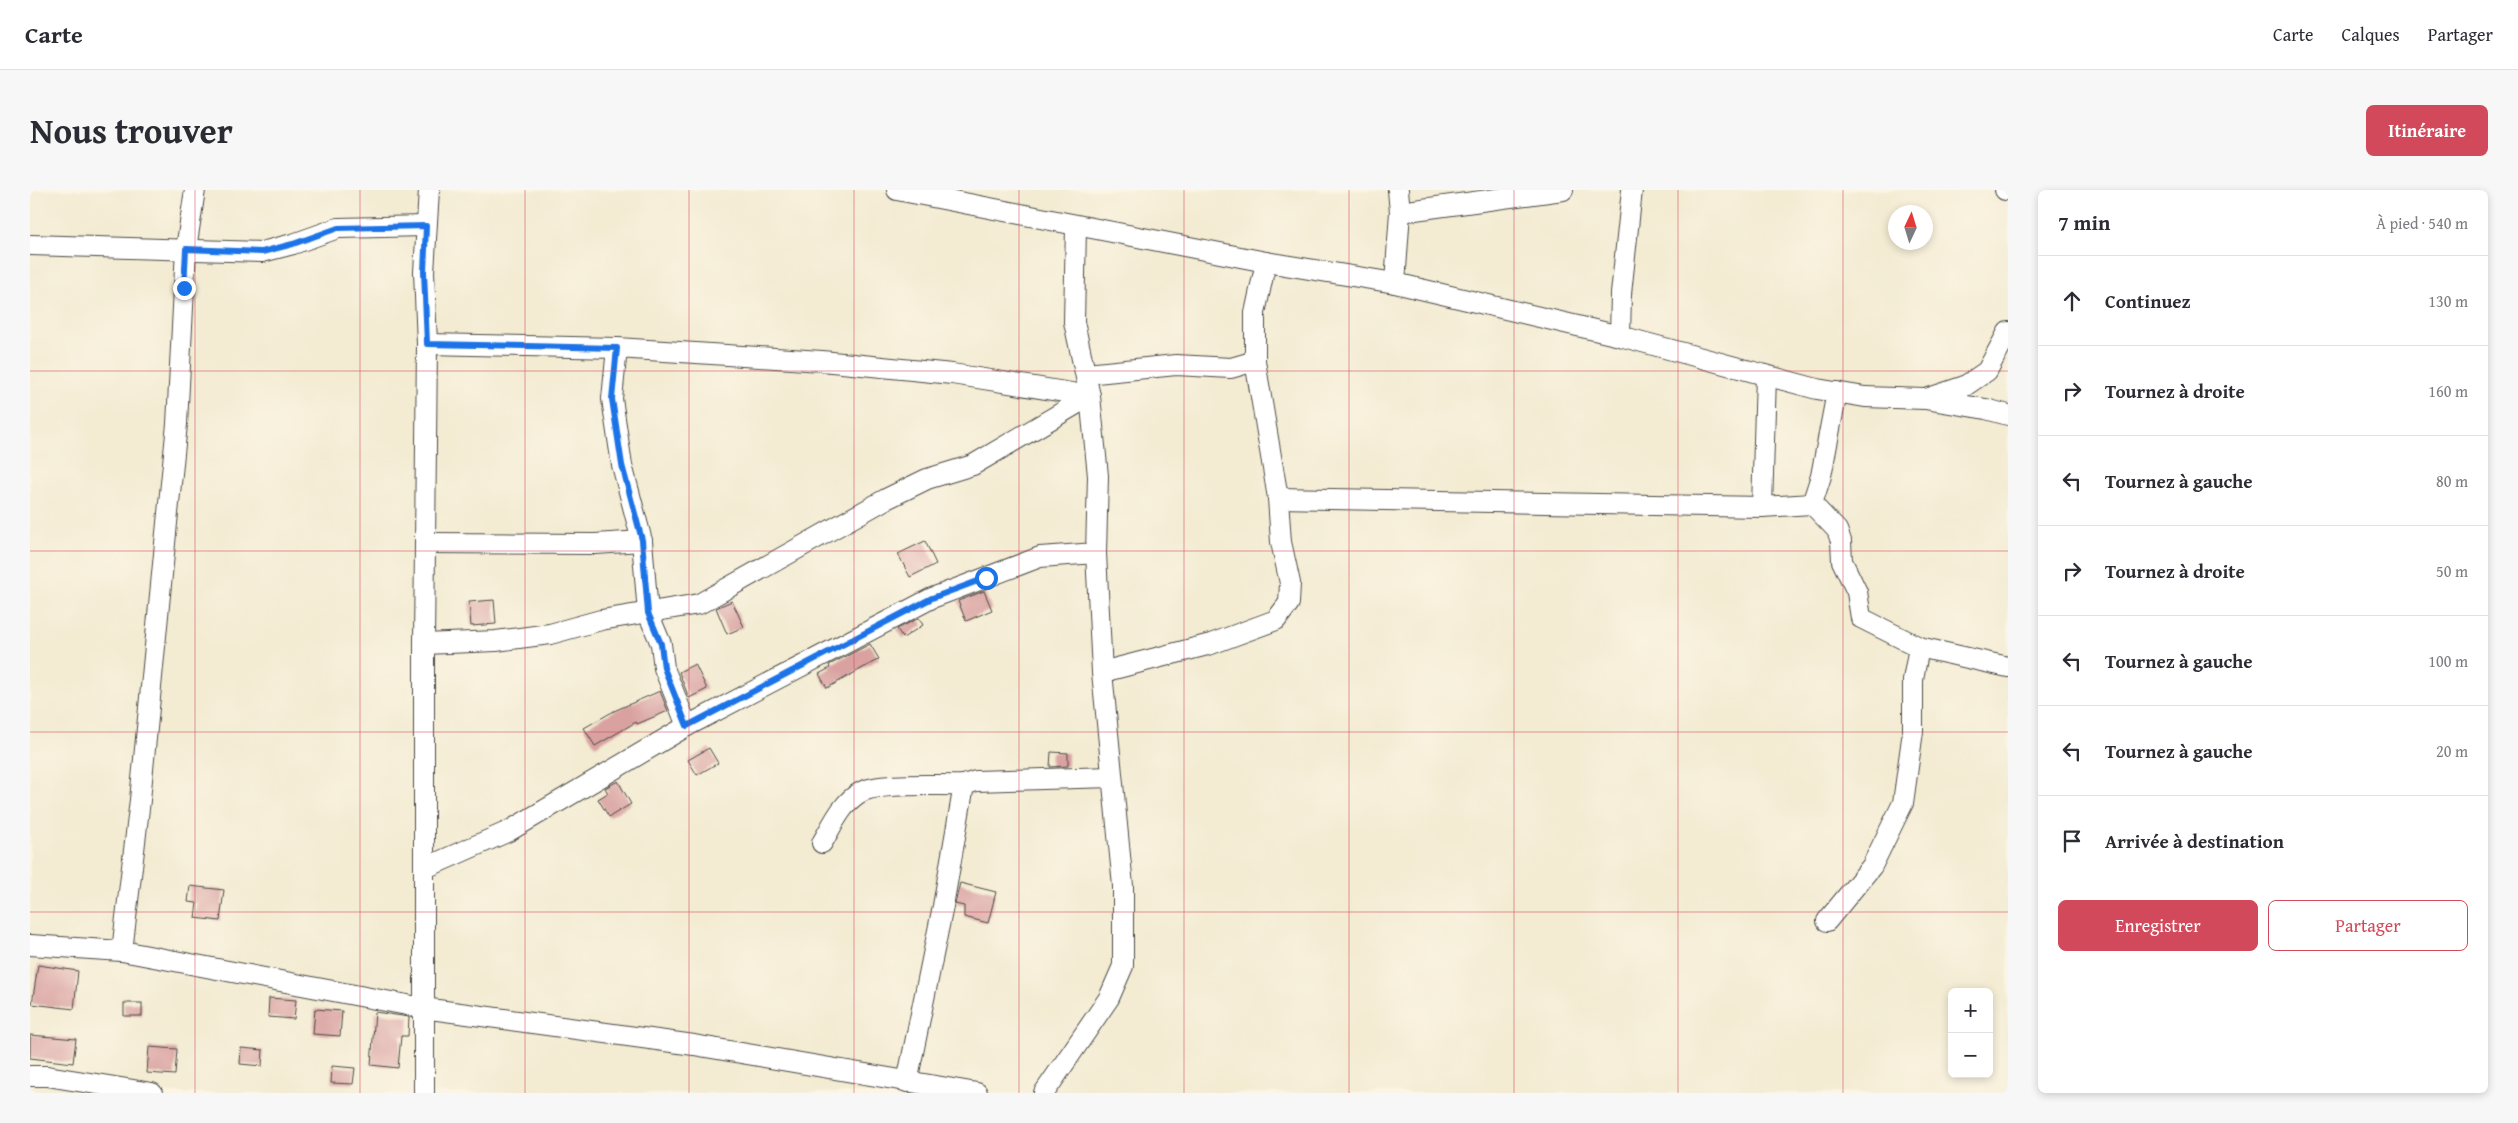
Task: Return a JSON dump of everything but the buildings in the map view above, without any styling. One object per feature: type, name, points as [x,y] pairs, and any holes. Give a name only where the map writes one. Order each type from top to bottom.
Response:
[{"type":"street","points":[[122,951],[140,800],[176,434],[186,249],[195,190]]},
{"type":"street","points":[[424,1093],[424,644],[427,344],[424,272],[429,190]]},
{"type":"street","points":[[897,190],[1266,262],[1395,284],[1620,336],[1766,376],[1836,392],[1865,397],[1925,400],[1986,409],[2008,415]]},
{"type":"street","points":[[1395,284],[1400,212],[1398,190]]},
{"type":"street","points":[[1400,212],[1564,190]]},
{"type":"street","points":[[1620,336],[1621,294],[1632,190]]},
{"type":"street","points":[[30,245],[262,252],[293,244],[338,228],[426,226]]},
{"type":"street","points":[[1044,1093],[1110,998],[1123,966],[1123,886],[1102,672],[1096,553],[1098,476],[1090,396],[1074,322],[1076,226]]},
{"type":"street","points":[[1102,672],[1210,644],[1276,620],[1289,603],[1290,583],[1281,542],[1278,498],[1255,361],[1255,312],[1266,262]]},
{"type":"street","points":[[1925,400],[1965,386],[1987,371],[2008,332]]},
{"type":"street","points":[[427,344],[617,348],[822,361],[952,374],[1090,396]]},
{"type":"street","points":[[617,348],[612,399],[622,465],[642,540],[648,613],[661,644],[664,668],[687,726]]},
{"type":"street","points":[[1086,374],[1176,365],[1231,368],[1255,361]]},
{"type":"street","points":[[1762,508],[1766,376]]},
{"type":"street","points":[[1812,504],[1822,476],[1836,392]]},
{"type":"street","points":[[424,644],[514,639],[699,604],[886,499],[927,479],[973,464],[1090,396]]},
{"type":"street","points":[[1278,498],[1762,508],[1812,504]]},
{"type":"street","points":[[1812,504],[1837,530],[1841,541],[1842,561],[1857,592],[1861,618],[1920,647],[2008,667]]},
{"type":"street","points":[[426,543],[595,544],[642,540]]},
{"type":"street","points":[[425,868],[509,831],[687,726],[932,598],[1040,557],[1096,553]]},
{"type":"street","points":[[1827,921],[1872,866],[1903,804],[1913,731],[1913,680],[1920,647]]},
{"type":"street","points":[[822,843],[837,817],[850,800],[861,791],[877,787],[964,786],[976,780],[1112,777]]},
{"type":"street","points":[[906,1082],[943,906],[964,786]]},
{"type":"street","points":[[30,944],[122,951],[423,1008],[694,1045],[977,1093]]},
{"type":"street","points":[[30,1076],[47,1076],[152,1093]]},
{"type":"route","points":[[184,288],[186,249],[262,252],[293,244],[338,228],[426,226],[424,272],[427,344],[617,348],[612,399],[622,465],[642,540],[648,613],[661,644],[664,668],[687,726],[932,598],[986,578]]}]
